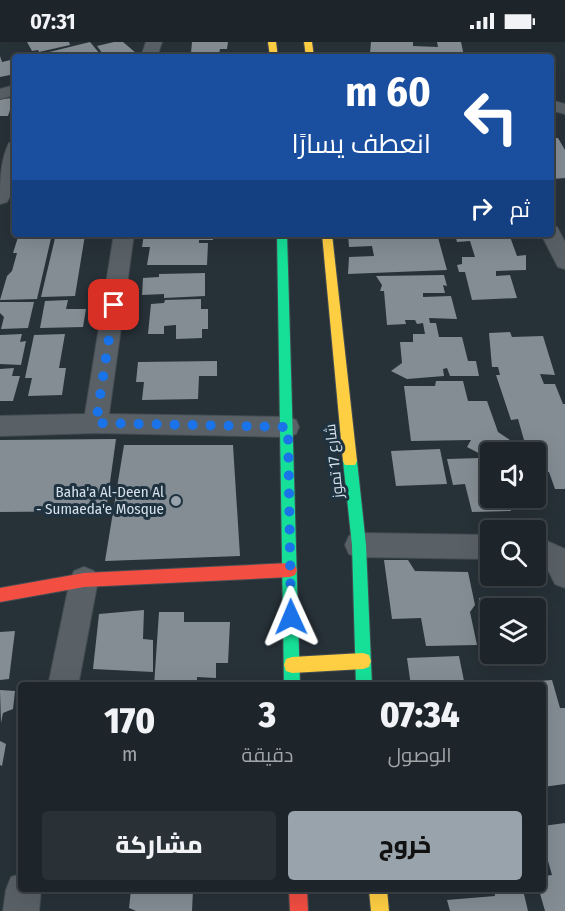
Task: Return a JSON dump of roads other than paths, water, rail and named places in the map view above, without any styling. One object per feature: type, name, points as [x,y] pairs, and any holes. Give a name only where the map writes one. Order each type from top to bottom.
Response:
[{"type":"main road","points":[[282,237],[292,682]]},
{"type":"main road","name":"شارع 17 تموز","points":[[327,237],[359,545],[364,682]]},
{"type":"main road","points":[[0,596],[84,580],[290,570]]},
{"type":"main road","points":[[292,664],[363,661]]},
{"type":"main road","points":[[298,892],[299,911]]},
{"type":"main road","points":[[378,892],[380,911]]},
{"type":"street","points":[[0,198],[12,157]]},
{"type":"street","points":[[96,423],[124,237]]},
{"type":"street","points":[[552,237],[565,262]]},
{"type":"street","points":[[0,426],[96,423],[288,427]]},
{"type":"street","points":[[359,545],[480,547]]},
{"type":"street","points":[[546,553],[557,559],[565,575]]},
{"type":"street","points":[[64,682],[84,580]]},
{"type":"street","points":[[0,891],[18,887]]},
{"type":"street","points":[[21,911],[24,892]]},
{"type":"place","name":"Baha'a Al-Deen Al - Sumaeda'e Mosque","points":[[176,501]]}]
